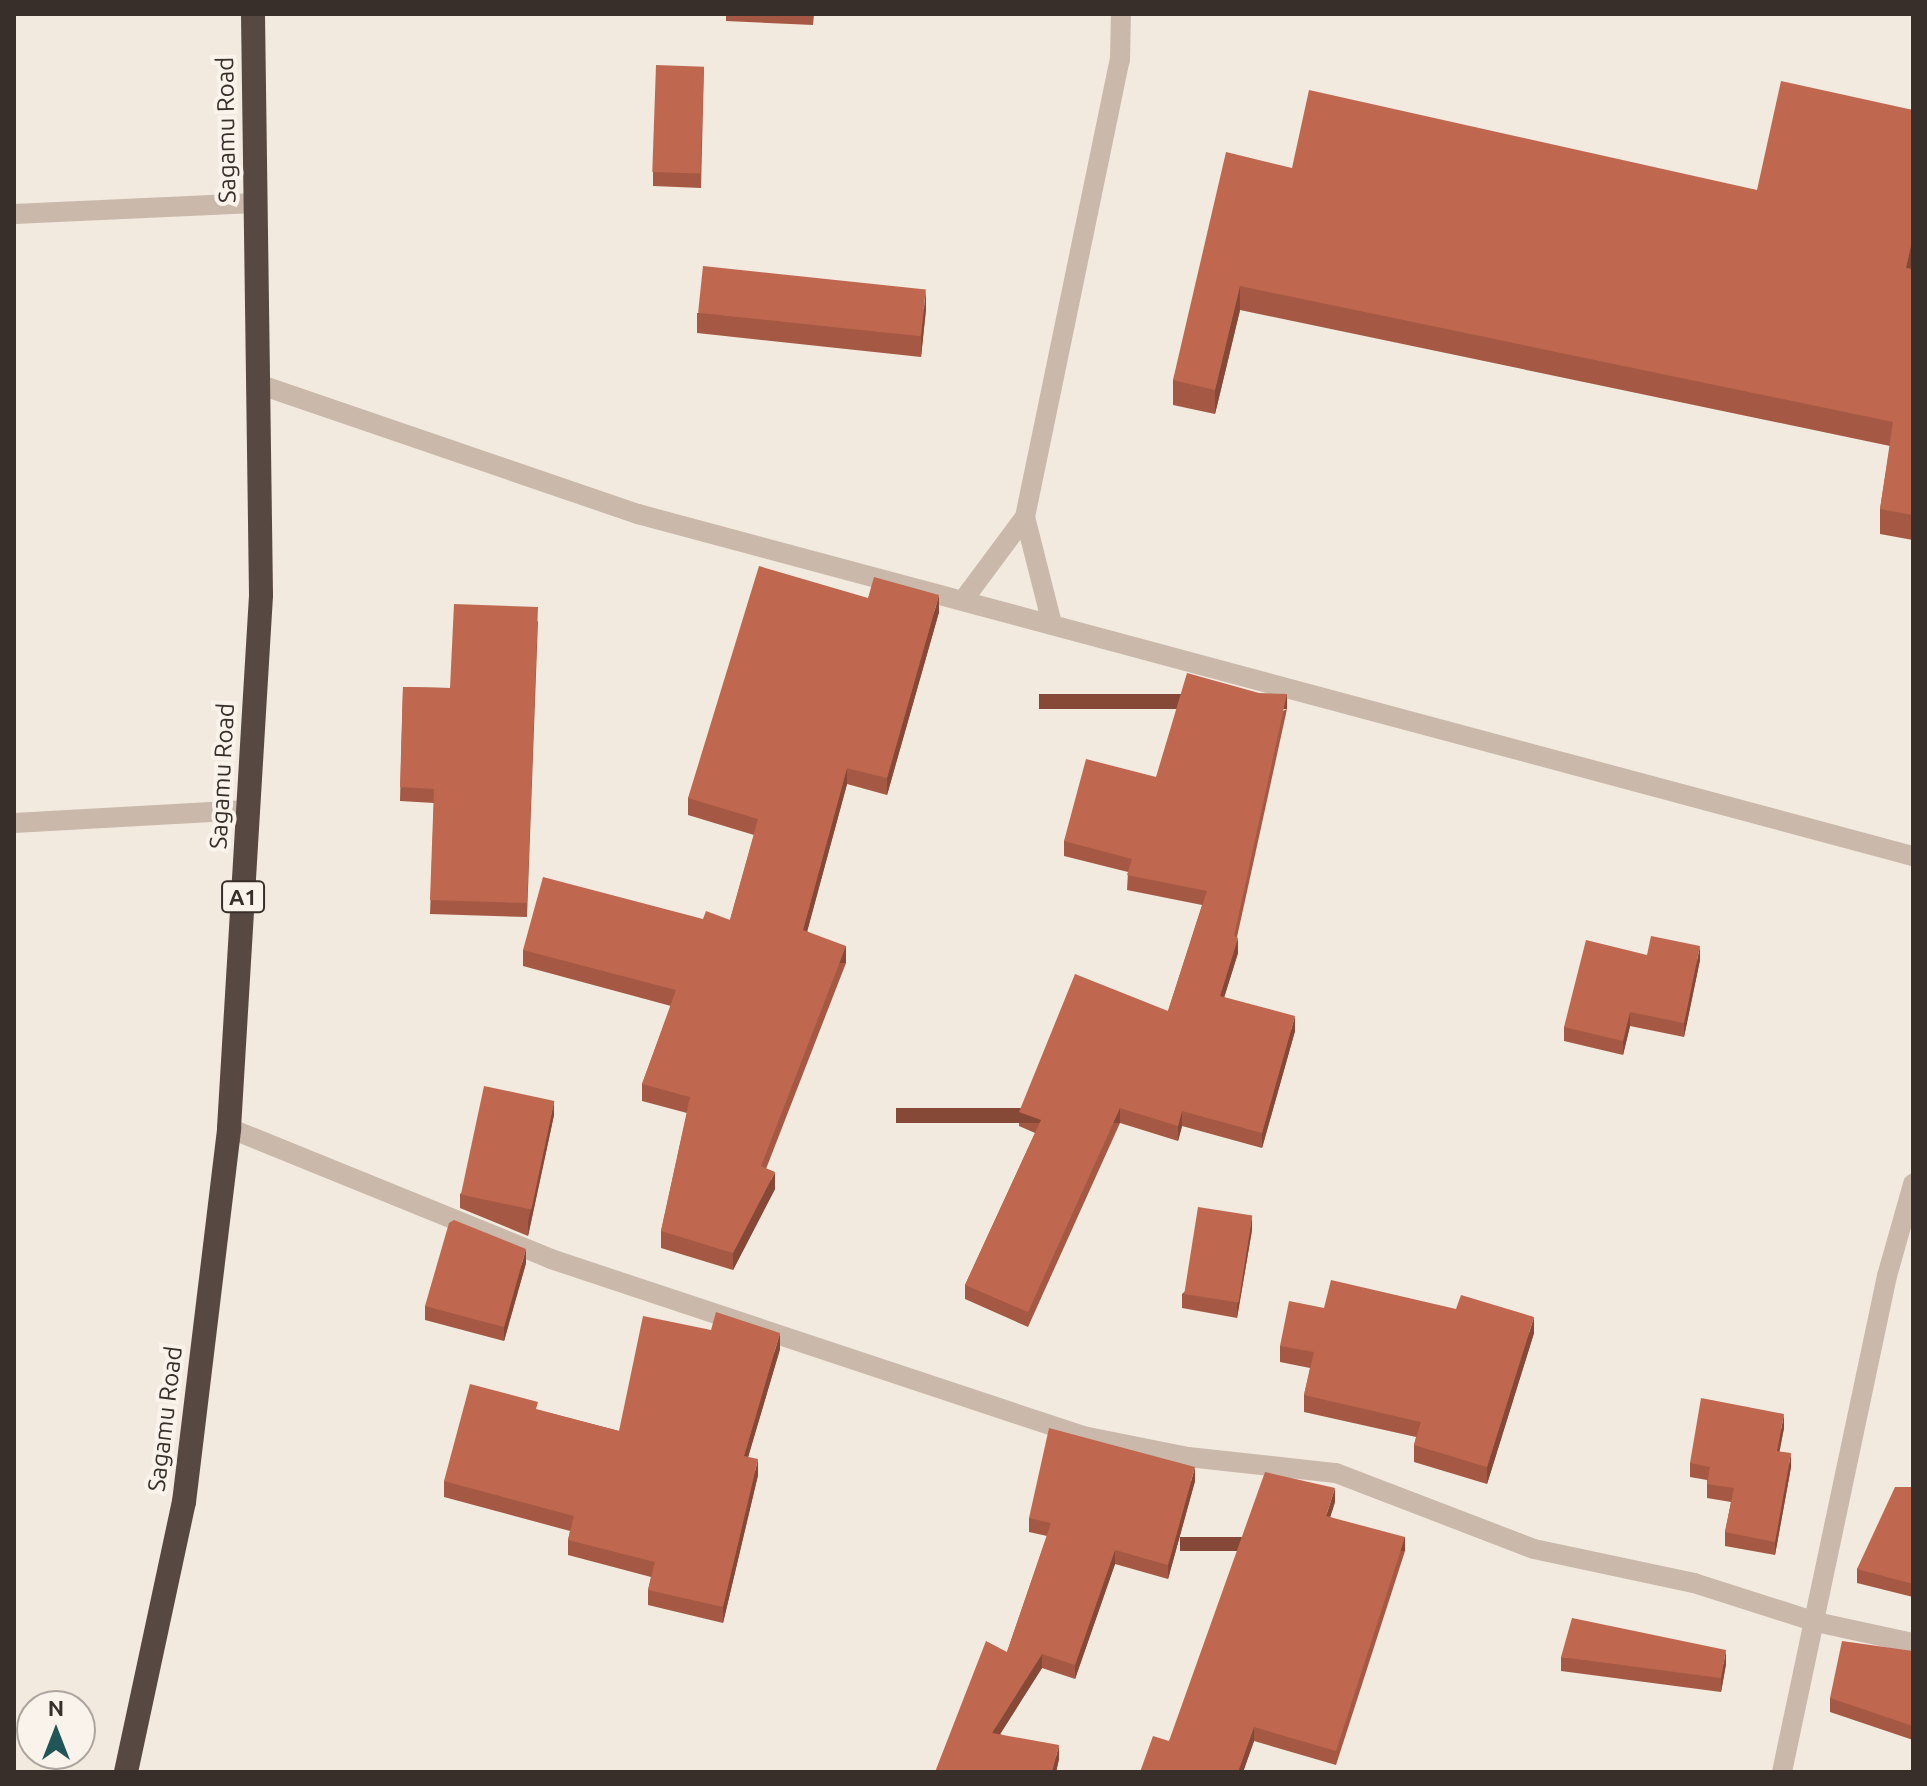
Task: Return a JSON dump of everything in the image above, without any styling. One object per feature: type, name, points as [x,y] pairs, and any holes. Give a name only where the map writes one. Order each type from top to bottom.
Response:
[{"type":"highway","name":"Sagamu Road","points":[[126,1772],[184,1502],[229,1128],[261,595],[253,14]]},
{"type":"street","points":[[964,599],[1025,517],[1120,60],[1121,14]]},
{"type":"street","points":[[14,214],[255,203]]},
{"type":"street","points":[[258,384],[638,514],[1913,856]]},
{"type":"street","points":[[1025,517],[1052,624]]},
{"type":"street","points":[[14,823],[247,810]]},
{"type":"street","points":[[229,1128],[551,1259],[1083,1436],[1188,1457],[1336,1473],[1534,1549],[1694,1583],[1816,1622],[1913,1643]]},
{"type":"street","points":[[1782,1772],[1887,1276],[1913,1184]]},
{"type":"building","points":[[656,65],[704,67],[700,174],[652,172]]},
{"type":"building","points":[[1781,81],[1913,110],[1913,237],[1906,268],[1913,269],[1913,515],[1880,509],[1893,422],[1240,286],[1215,390],[1173,380],[1226,152],[1292,168],[1309,90],[1757,190]]},
{"type":"building","points":[[703,266],[926,289],[921,336],[698,313]]},
{"type":"building","points":[[759,566],[868,598],[874,577],[939,595],[887,778],[847,768],[803,930],[846,946],[761,1166],[775,1172],[733,1253],[661,1231],[690,1097],[642,1084],[676,990],[523,950],[543,877],[703,919],[706,911],[730,920],[758,819],[688,798]]},
{"type":"building","points":[[454,604],[538,607],[527,903],[430,900],[434,789],[400,787],[403,687],[450,688]]},
{"type":"building","points":[[1187,673],[1259,693],[1287,694],[1234,936],[1238,938],[1220,996],[1295,1016],[1262,1133],[1182,1111],[1178,1126],[1120,1108],[1028,1312],[965,1285],[1041,1120],[1019,1112],[1075,974],[1168,1011],[1207,891],[1127,875],[1132,859],[1064,841],[1086,759],[1156,777]]},
{"type":"building","points":[[1651,936],[1700,946],[1684,1023],[1630,1012],[1623,1041],[1564,1027],[1586,940],[1647,955]]},
{"type":"building","points":[[484,1086],[554,1101],[531,1210],[461,1195]]},
{"type":"building","points":[[1198,1207],[1252,1216],[1239,1303],[1184,1294]]},
{"type":"building","points":[[454,1220],[526,1249],[504,1327],[425,1306],[449,1223]]},
{"type":"building","points":[[1331,1280],[1456,1309],[1461,1295],[1534,1317],[1487,1467],[1414,1445],[1421,1422],[1304,1395],[1314,1352],[1280,1346],[1289,1301],[1324,1308]]},
{"type":"building","points":[[716,1312],[780,1333],[744,1456],[758,1459],[723,1607],[648,1590],[655,1562],[568,1540],[574,1516],[444,1481],[470,1384],[538,1402],[536,1409],[619,1431],[643,1316],[711,1330]]},
{"type":"building","points":[[1701,1398],[1784,1414],[1777,1451],[1791,1453],[1775,1542],[1725,1532],[1734,1488],[1707,1484],[1710,1467],[1690,1463]]},
{"type":"building","points":[[1049,1428],[1195,1467],[1168,1565],[1115,1550],[1075,1665],[1042,1654],[992,1733],[1059,1745],[1052,1772],[935,1772],[986,1641],[1007,1652],[1051,1523],[1029,1518]]},
{"type":"building","points":[[1265,1472],[1335,1488],[1326,1516],[1405,1537],[1336,1751],[1254,1727],[1238,1772],[1140,1772],[1153,1736],[1169,1741]]},
{"type":"building","points":[[1895,1487],[1913,1487],[1913,1584],[1857,1569]]},
{"type":"building","points":[[1572,1618],[1726,1650],[1721,1678],[1561,1657]]},
{"type":"building","points":[[1842,1641],[1913,1651],[1913,1726],[1830,1698]]}]
